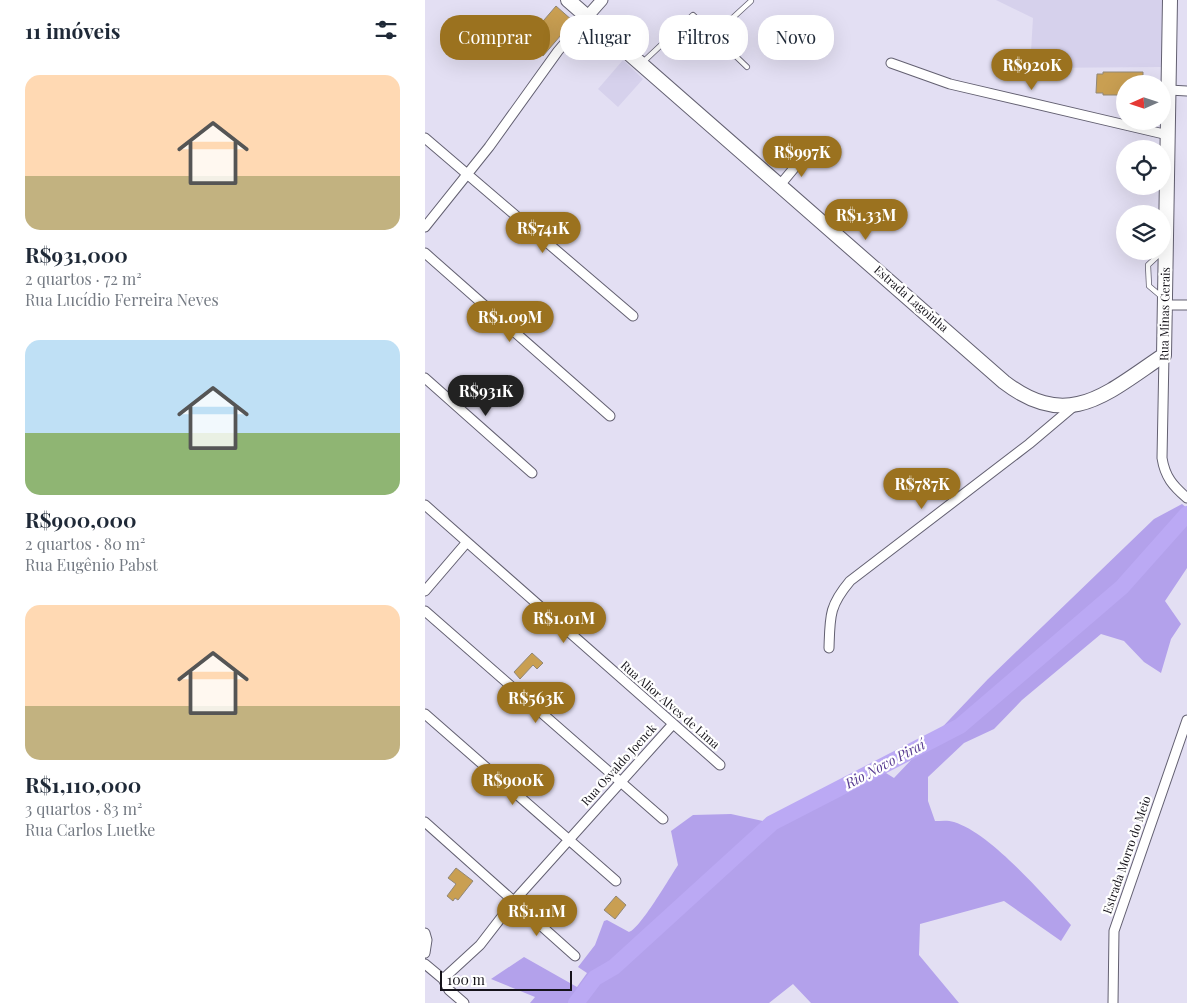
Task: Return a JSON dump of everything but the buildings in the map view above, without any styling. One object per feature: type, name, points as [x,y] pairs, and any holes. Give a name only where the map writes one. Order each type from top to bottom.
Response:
[{"type":"main road","name":"Estrada Lagoinha","points":[[568,0],[585,15]]},
{"type":"main road","name":"Rua Minas Gerais","points":[[1169,75],[1170,0]]},
{"type":"main road","name":"Estrada Lagoinha","points":[[636,60],[1015,390],[1035,402],[1049,406],[1074,406],[1095,398],[1121,384],[1164,355]]},
{"type":"main road","name":"Rua Minas Gerais","points":[[1164,355],[1168,130]]},
{"type":"street","points":[[589,15],[602,0]]},
{"type":"street","points":[[425,227],[468,175],[560,50]]},
{"type":"street","points":[[891,63],[950,84],[1168,135]]},
{"type":"street","points":[[1171,90],[1187,91]]},
{"type":"street","points":[[425,138],[633,316]]},
{"type":"street","points":[[780,185],[805,155]]},
{"type":"street","points":[[425,253],[610,416]]},
{"type":"street","points":[[1165,302],[1187,305]]},
{"type":"street","name":"Rua Minas Gerais","points":[[1164,355],[1162,458],[1164,469],[1173,486],[1187,498]]},
{"type":"street","points":[[425,378],[532,473]]},
{"type":"street","points":[[829,648],[831,609],[839,594],[850,581],[1029,444],[1074,406]]},
{"type":"street","name":"Rua Alior Alves de Lima","points":[[425,505],[720,765]]},
{"type":"street","points":[[425,590],[467,542]]},
{"type":"street","points":[[425,610],[663,819]]},
{"type":"street","points":[[425,714],[616,881]]},
{"type":"street","name":"Estrada Morro do Meio","points":[[1113,1003],[1114,930],[1187,720]]},
{"type":"street","name":"Rua Osvaldo Joenck","points":[[443,979],[480,944],[514,901],[673,724]]},
{"type":"street","points":[[425,822],[575,956]]},
{"type":"street","points":[[425,933],[427,940],[425,953]]},
{"type":"street","points":[[425,964],[443,979],[449,990],[463,1003]]},
{"type":"lane","points":[[736,15],[751,1]]},
{"type":"lane","points":[[641,64],[659,47]]},
{"type":"lane","points":[[740,60],[747,67]]},
{"type":"shaded area","points":[[996,0],[1164,0],[1163,67],[1030,68],[1033,18]]},
{"type":"shaded area","points":[[623,60],[643,79],[618,107],[598,89]]},
{"type":"shaded area","points":[[1182,504],[1187,508],[1187,568],[1165,601],[1181,624],[1171,639],[1161,673],[1144,662],[1124,641],[1101,634],[1022,700],[994,729],[964,743],[928,777],[928,801],[935,821],[952,821],[969,829],[985,839],[1017,867],[1071,925],[1061,941],[1004,901],[920,924],[919,955],[959,1003],[811,1003],[793,984],[769,1003],[530,1003],[535,997],[491,979],[524,957],[577,987],[587,973],[578,967],[595,945],[604,921],[607,920],[629,932],[634,929],[655,902],[678,865],[671,831],[693,815],[731,814],[772,823],[878,768],[894,778],[988,679],[1154,519]]},
{"type":"waterway","name":"Rio Novo Piraí","points":[[576,1003],[595,978],[614,967],[772,823],[960,726],[1122,587],[1187,514]]}]
